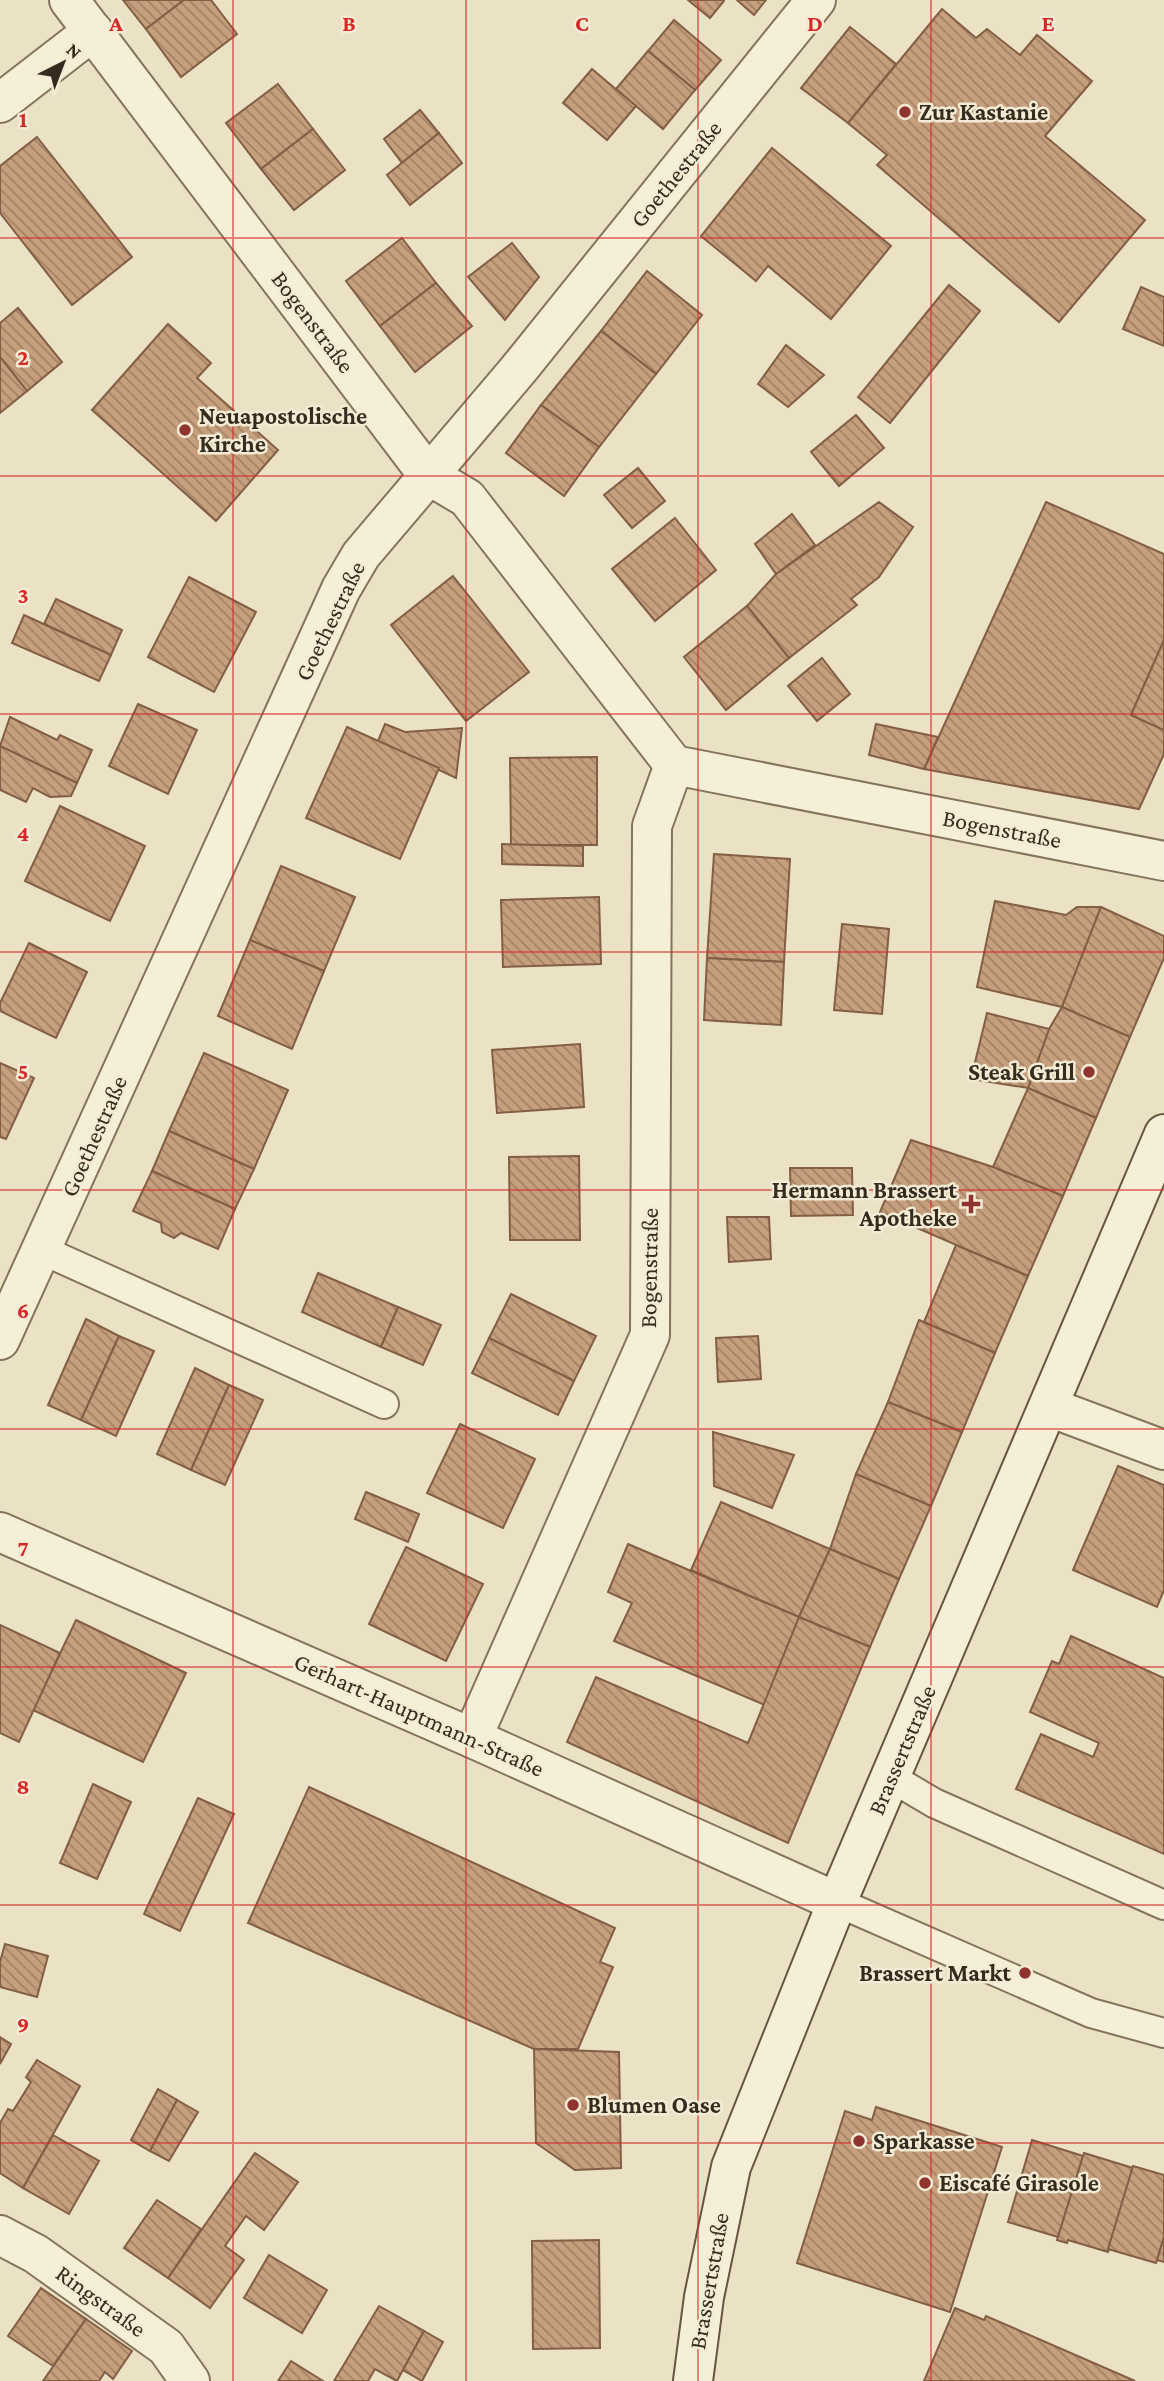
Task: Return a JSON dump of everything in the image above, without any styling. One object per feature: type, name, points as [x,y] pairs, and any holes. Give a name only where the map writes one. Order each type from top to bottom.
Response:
[{"type":"street","name":"Bogenstraße","points":[[69,0],[428,475],[467,498],[674,765],[1164,861]]},
{"type":"street","name":"Goethestraße","points":[[0,1340],[341,589],[361,555],[518,370],[816,0]]},
{"type":"street","points":[[0,103],[93,31]]},
{"type":"street","name":"Bogenstraße","points":[[472,1738],[650,1335],[652,825],[674,765]]},
{"type":"street","name":"Brassertstraße","points":[[692,2381],[704,2297],[730,2167],[837,1902],[1164,1134]]},
{"type":"street","points":[[1049,1407],[1164,1450]]},
{"type":"street","name":"Gerhart-Hauptmann-Straße","points":[[0,1532],[472,1738],[837,1902]]},
{"type":"street","name":"Ringstraße","points":[[0,2235],[36,2254],[166,2347],[190,2381]]},
{"type":"lane","points":[[42,1250],[384,1404]]},
{"type":"lane","points":[[890,1777],[934,1803],[1164,1905]]},
{"type":"lane","points":[[837,1902],[1091,2013],[1164,2033]]},
{"type":"building","points":[[123,0],[184,0],[146,29]]},
{"type":"building","points":[[184,0],[211,0],[237,34],[181,77],[146,29]]},
{"type":"building","points":[[688,0],[724,0],[724,1],[710,18]]},
{"type":"building","points":[[737,0],[766,0],[754,15]]},
{"type":"building","points":[[942,9],[976,38],[987,29],[1020,55],[1037,35],[1092,81],[1045,136],[1145,220],[1059,322],[877,165],[887,155],[848,123]]},
{"type":"building","points":[[674,20],[721,60],[695,90],[648,51]]},
{"type":"building","points":[[850,27],[896,64],[848,123],[801,88]]},
{"type":"building","points":[[648,51],[695,90],[663,129],[616,89]]},
{"type":"building","points":[[592,69],[636,106],[607,140],[563,103]]},
{"type":"building","points":[[278,84],[313,129],[261,169],[226,123]]},
{"type":"building","points":[[420,110],[439,133],[402,163],[384,139]]},
{"type":"building","points":[[313,129],[345,170],[294,210],[261,169]]},
{"type":"building","points":[[439,133],[462,163],[410,205],[387,175]]},
{"type":"building","points":[[37,137],[132,257],[72,305],[0,213],[0,166]]},
{"type":"building","points":[[772,148],[891,246],[831,319],[768,266],[756,281],[701,236]]},
{"type":"building","points":[[402,238],[436,283],[380,326],[346,281]]},
{"type":"building","points":[[512,243],[539,277],[505,320],[468,277]]},
{"type":"building","points":[[647,271],[702,315],[656,374],[601,331]]},
{"type":"building","points":[[436,283],[472,326],[415,372],[380,326]]},
{"type":"building","points":[[949,285],[980,311],[890,423],[858,397]]},
{"type":"building","points":[[1141,287],[1164,297],[1164,346],[1123,329]]},
{"type":"building","points":[[18,308],[62,362],[27,391],[0,357],[0,323]]},
{"type":"building","name":"Neuapostolische Kirche","points":[[168,324],[211,363],[197,378],[278,450],[216,521],[92,410]]},
{"type":"building","points":[[601,331],[656,374],[599,447],[541,405]]},
{"type":"building","points":[[786,345],[824,375],[788,407],[758,384]]},
{"type":"building","points":[[0,357],[27,391],[0,413]]},
{"type":"building","points":[[541,405],[599,447],[564,496],[506,453]]},
{"type":"building","points":[[856,415],[884,448],[839,486],[811,452]]},
{"type":"building","points":[[638,468],[665,501],[632,528],[604,495]]},
{"type":"building","points":[[879,502],[913,527],[879,577],[851,599],[857,605],[789,658],[747,606],[776,574]]},
{"type":"building","points":[[1046,502],[1164,554],[1164,640],[1131,715],[1164,730],[1164,754],[1139,809],[924,769]]},
{"type":"building","points":[[792,514],[815,545],[776,574],[755,544]]},
{"type":"building","points":[[675,518],[716,570],[655,621],[612,569]]},
{"type":"building","points":[[453,576],[529,672],[466,721],[391,625]]},
{"type":"building","points":[[189,577],[256,612],[214,692],[148,657]]},
{"type":"building","points":[[56,599],[122,630],[111,655],[44,624]]},
{"type":"building","points":[[747,606],[789,658],[726,710],[684,657]]},
{"type":"building","points":[[24,615],[111,655],[99,681],[12,643]]},
{"type":"building","points":[[1164,640],[1164,730],[1131,715]]},
{"type":"building","points":[[822,658],[850,694],[817,721],[788,686]]},
{"type":"building","points":[[138,704],[197,730],[168,794],[109,766]]},
{"type":"building","points":[[10,717],[57,740],[60,735],[92,750],[77,783],[0,746]]},
{"type":"building","points":[[385,724],[405,732],[462,728],[456,778],[378,741]]},
{"type":"building","points":[[876,724],[938,737],[924,769],[869,755]]},
{"type":"building","points":[[347,727],[439,768],[400,859],[306,818]]},
{"type":"building","points":[[0,746],[77,783],[71,796],[50,797],[33,788],[26,802],[0,790]]},
{"type":"building","points":[[597,757],[597,845],[511,845],[510,758]]},
{"type":"building","points":[[60,806],[145,846],[110,921],[25,881]]},
{"type":"building","points":[[502,844],[583,846],[583,866],[502,864]]},
{"type":"building","points":[[714,854],[790,859],[784,962],[707,958]]},
{"type":"building","points":[[281,866],[355,897],[324,971],[250,940]]},
{"type":"building","points":[[599,897],[601,964],[503,967],[501,900]]},
{"type":"building","points":[[995,901],[1066,915],[1077,907],[1101,907],[1062,1007],[977,987]]},
{"type":"building","points":[[1101,907],[1164,936],[1164,958],[1130,1037],[1062,1007]]},
{"type":"building","points":[[842,924],[889,929],[882,1014],[834,1010]]},
{"type":"building","points":[[250,940],[324,971],[292,1049],[218,1016]]},
{"type":"building","points":[[29,943],[87,972],[56,1038],[0,1011],[0,1003]]},
{"type":"building","points":[[707,958],[784,962],[781,1025],[704,1020]]},
{"type":"building","points":[[1062,1007],[1130,1037],[1096,1118],[1028,1088],[1049,1029]]},
{"type":"building","points":[[987,1013],[1049,1029],[1028,1088],[971,1079]]},
{"type":"building","points":[[580,1044],[584,1107],[497,1113],[492,1050]]},
{"type":"building","points":[[204,1053],[288,1090],[254,1169],[169,1131]]},
{"type":"building","points":[[0,1063],[34,1078],[6,1139],[0,1137]]},
{"type":"building","points":[[1028,1088],[1096,1118],[1063,1196],[993,1167]]},
{"type":"building","points":[[169,1131],[254,1169],[235,1209],[152,1171]]},
{"type":"building","name":"Hermann Brassert Apotheke","points":[[911,1140],[993,1167],[1063,1196],[1028,1276],[880,1212]]},
{"type":"building","points":[[579,1156],[580,1240],[510,1240],[509,1157]]},
{"type":"building","points":[[790,1168],[852,1168],[853,1215],[791,1216]]},
{"type":"building","points":[[152,1171],[235,1209],[218,1249],[181,1233],[174,1238],[162,1232],[161,1223],[133,1211]]},
{"type":"building","points":[[727,1217],[769,1217],[771,1259],[729,1262]]},
{"type":"building","points":[[956,1245],[1028,1276],[995,1353],[924,1322]]},
{"type":"building","points":[[318,1273],[398,1307],[381,1347],[302,1312]]},
{"type":"building","points":[[511,1294],[596,1336],[574,1381],[489,1338]]},
{"type":"building","points":[[398,1307],[441,1325],[423,1365],[381,1347]]},
{"type":"building","points":[[86,1319],[119,1336],[81,1420],[48,1405]]},
{"type":"building","points":[[919,1320],[995,1353],[962,1432],[888,1402]]},
{"type":"building","points":[[119,1336],[154,1351],[116,1436],[81,1420]]},
{"type":"building","points":[[758,1336],[761,1379],[718,1382],[716,1338]]},
{"type":"building","points":[[489,1338],[574,1381],[558,1415],[472,1373]]},
{"type":"building","points":[[195,1368],[229,1385],[191,1470],[157,1454]]},
{"type":"building","points":[[229,1385],[263,1400],[225,1485],[191,1470]]},
{"type":"building","points":[[888,1402],[962,1432],[931,1506],[856,1474]]},
{"type":"building","points":[[460,1424],[535,1459],[503,1528],[427,1493]]},
{"type":"building","points":[[713,1432],[794,1455],[772,1508],[714,1486]]},
{"type":"building","points":[[1118,1466],[1164,1485],[1164,1590],[1157,1607],[1073,1570]]},
{"type":"building","points":[[856,1474],[931,1506],[899,1579],[830,1549]]},
{"type":"building","points":[[366,1492],[419,1514],[408,1542],[355,1519]]},
{"type":"building","points":[[721,1502],[830,1549],[799,1617],[691,1570]]},
{"type":"building","points":[[628,1544],[799,1617],[765,1705],[614,1641],[632,1603],[608,1592]]},
{"type":"building","points":[[406,1547],[483,1584],[446,1661],[369,1624]]},
{"type":"building","points":[[830,1549],[899,1579],[870,1647],[799,1617]]},
{"type":"building","points":[[799,1617],[870,1647],[788,1843],[567,1742],[596,1677],[748,1743]]},
{"type":"building","points":[[76,1620],[186,1673],[143,1762],[33,1710]]},
{"type":"building","points":[[0,1625],[60,1653],[19,1742],[0,1733]]},
{"type":"building","points":[[1071,1636],[1164,1678],[1164,1854],[1016,1789],[1041,1734],[1093,1757],[1099,1743],[1030,1712],[1052,1661],[1059,1664]]},
{"type":"building","points":[[93,1784],[131,1802],[97,1879],[60,1863]]},
{"type":"building","points":[[309,1787],[615,1928],[600,1962],[613,1967],[578,2049],[534,2049],[248,1923]]},
{"type":"building","points":[[198,1798],[234,1814],[180,1931],[144,1914]]},
{"type":"building","points":[[5,1944],[48,1956],[37,1997],[0,1987],[0,1962]]},
{"type":"building","points":[[0,2037],[11,2044],[0,2064]]},
{"type":"building","points":[[534,2049],[619,2052],[621,2168],[575,2170],[536,2143]]},
{"type":"building","points":[[37,2060],[80,2086],[23,2188],[0,2173],[0,2123],[8,2109],[13,2111],[31,2082],[26,2077]]},
{"type":"building","points":[[158,2089],[177,2100],[150,2151],[131,2140]]},
{"type":"building","points":[[177,2100],[198,2112],[169,2161],[150,2151]]},
{"type":"building","points":[[876,2107],[1002,2147],[950,2312],[797,2263],[845,2111],[872,2120]]},
{"type":"building","points":[[53,2135],[99,2161],[69,2214],[23,2188]]},
{"type":"building","points":[[1032,2140],[1083,2156],[1058,2237],[1008,2222]]},
{"type":"building","points":[[255,2153],[298,2182],[264,2230],[246,2216],[225,2246],[244,2260],[210,2308],[168,2278]]},
{"type":"building","points":[[1084,2153],[1133,2168],[1108,2252],[1068,2240],[1067,2243],[1057,2240]]},
{"type":"building","points":[[1133,2166],[1164,2175],[1164,2237],[1156,2263],[1108,2249]]},
{"type":"building","points":[[157,2200],[201,2229],[168,2278],[124,2248]]},
{"type":"building","points":[[1164,2237],[1164,2262],[1157,2260]]},
{"type":"building","points":[[599,2240],[600,2348],[533,2349],[532,2241]]},
{"type":"building","points":[[269,2255],[327,2290],[302,2333],[244,2298]]},
{"type":"building","points":[[41,2288],[86,2319],[53,2366],[8,2336]]},
{"type":"building","points":[[379,2306],[424,2331],[397,2381],[375,2369],[368,2381],[334,2381]]},
{"type":"building","points":[[955,2308],[984,2320],[986,2316],[1135,2381],[924,2381]]},
{"type":"building","points":[[86,2319],[132,2351],[113,2379],[105,2372],[99,2381],[43,2381]]},
{"type":"building","points":[[424,2331],[443,2342],[422,2381],[403,2370]]},
{"type":"building","points":[[291,2361],[323,2381],[278,2381]]},
{"type":"place","name":"Zur Kastanie","points":[[905,112]]},
{"type":"place","name":"Neuapostolische Kirche","points":[[185,430]]},
{"type":"place","name":"Steak Grill","points":[[1089,1072]]},
{"type":"place","name":"Hermann Brassert Apotheke","points":[[971,1204]]},
{"type":"place","name":"Brassert Markt","points":[[1025,1973]]},
{"type":"place","name":"Blumen Oase","points":[[573,2105]]},
{"type":"place","name":"Sparkasse","points":[[859,2141]]},
{"type":"place","name":"Eiscafé Girasole","points":[[925,2183]]}]
